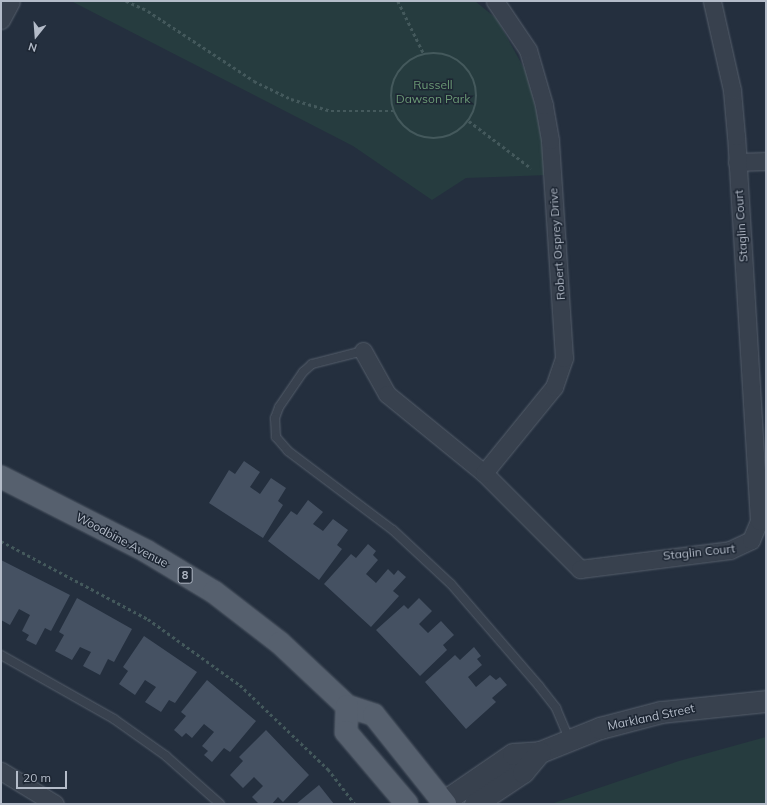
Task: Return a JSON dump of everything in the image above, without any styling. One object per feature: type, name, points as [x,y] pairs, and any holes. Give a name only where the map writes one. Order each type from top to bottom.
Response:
[{"type":"main road","name":"Woodbine Avenue","points":[[1,477],[146,551],[214,592],[280,643],[347,706],[374,715],[443,803]]},
{"type":"main road","points":[[347,706],[346,732],[407,804]]},
{"type":"street","points":[[1,20],[10,1]]},
{"type":"street","name":"Robert Osprey Drive","points":[[484,473],[554,387],[564,358],[550,140],[544,105],[528,50],[494,1]]},
{"type":"street","name":"Staglin Court","points":[[363,351],[387,394],[484,473],[580,569],[730,550],[751,540],[759,521],[732,90],[712,1]]},
{"type":"street","points":[[737,162],[766,161]]},
{"type":"street","name":"Markland Street","points":[[443,803],[513,754],[540,752],[569,739],[660,712],[766,702]]},
{"type":"street","name":"Markland Street","points":[[475,804],[523,772],[540,752]]},
{"type":"street","points":[[1,771],[55,804]]},
{"type":"lane","points":[[363,351],[312,364],[303,372],[279,407],[275,418],[276,437],[288,451],[393,530],[451,584],[539,686],[556,708],[569,739]]},
{"type":"lane","points":[[1,655],[114,718],[166,756],[220,804]]},
{"type":"path","points":[[126,1],[148,11],[254,81],[291,98],[331,111],[393,111]]},
{"type":"path","points":[[398,1],[424,54]]},
{"type":"path","points":[[437,53],[455,59],[472,76],[477,99],[469,121],[448,137],[424,138],[404,128],[393,111],[391,92],[398,71],[408,61],[424,54],[437,53]]},
{"type":"path","points":[[469,121],[531,168]]},
{"type":"path","points":[[1,541],[148,619],[240,685],[328,769],[355,804]]},
{"type":"green space","name":"Russell Dawson Park","points":[[71,1],[475,1],[497,19],[526,72],[543,134],[548,175],[466,178],[432,200],[353,146]]},
{"type":"green space","points":[[766,737],[766,804],[551,804],[679,761]]},
{"type":"building","points":[[244,461],[260,472],[250,487],[260,494],[271,478],[286,488],[278,501],[283,505],[263,538],[209,503],[229,470],[235,474]]},
{"type":"building","points":[[308,500],[323,512],[313,524],[323,531],[333,519],[348,530],[337,545],[342,549],[319,580],[268,541],[291,511],[297,515]]},
{"type":"building","points":[[368,544],[376,551],[373,555],[378,560],[366,574],[376,583],[388,569],[394,575],[398,570],[406,577],[393,591],[399,596],[371,627],[324,584],[351,554],[356,558]]},
{"type":"building","points":[[1,560],[70,595],[51,631],[45,628],[36,645],[26,640],[29,635],[22,631],[30,615],[19,609],[10,625],[1,620]]},
{"type":"building","points":[[77,598],[132,629],[114,662],[108,659],[100,675],[83,666],[91,652],[80,647],[72,660],[55,651],[64,635],[59,632]]},
{"type":"building","points":[[419,598],[432,611],[419,624],[428,633],[441,621],[454,635],[443,645],[447,650],[420,676],[376,630],[404,605],[408,609]]},
{"type":"building","points":[[144,636],[197,672],[175,703],[169,700],[161,712],[145,702],[156,687],[145,680],[135,695],[119,684],[128,671],[123,667]]},
{"type":"building","points":[[474,647],[481,656],[477,659],[482,665],[468,677],[476,687],[490,675],[496,680],[500,677],[507,685],[492,698],[496,702],[466,729],[425,682],[455,655],[460,660]]},
{"type":"building","points":[[207,680],[256,721],[230,752],[224,748],[212,762],[204,755],[208,751],[202,746],[214,732],[204,724],[192,738],[186,733],[182,737],[174,730],[186,716],[181,712]]},
{"type":"building","points":[[266,730],[309,775],[283,802],[278,797],[272,804],[259,804],[252,797],[263,786],[254,777],[243,788],[230,775],[243,761],[239,757]]},
{"type":"building","points":[[319,785],[334,804],[296,804]]}]
